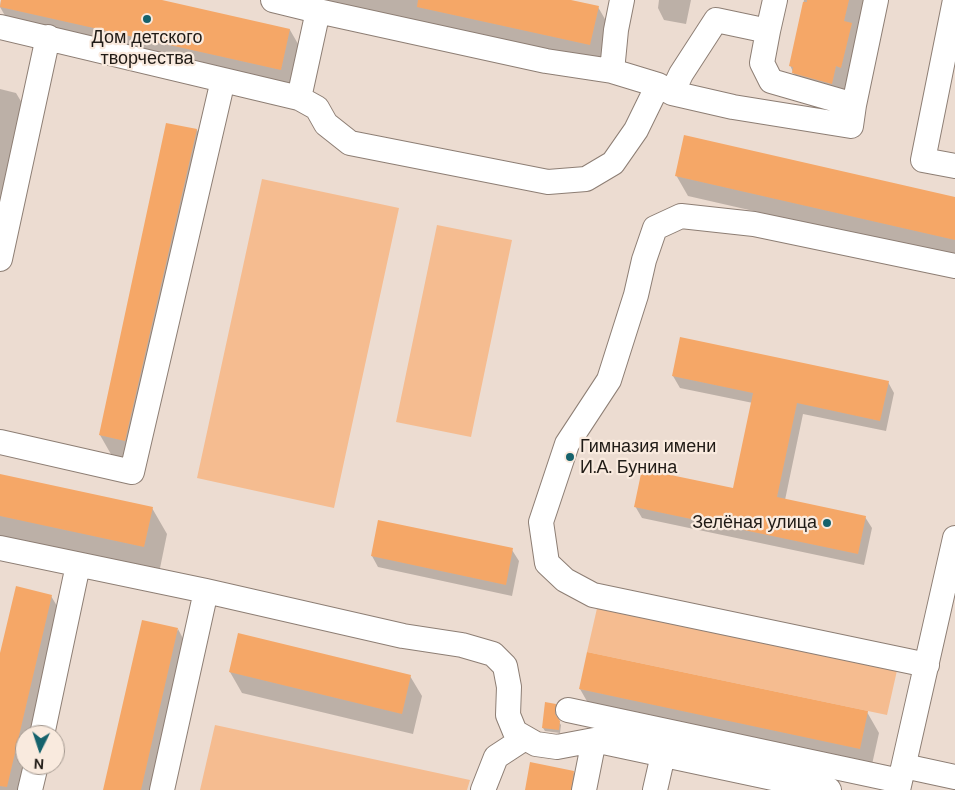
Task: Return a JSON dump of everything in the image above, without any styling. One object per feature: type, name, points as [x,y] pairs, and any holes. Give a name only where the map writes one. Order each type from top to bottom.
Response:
[{"type":"street","points":[[273,0],[546,61],[612,71],[665,89],[733,107],[851,126],[876,0]]},
{"type":"street","points":[[612,71],[616,30],[622,0]]},
{"type":"street","points":[[775,0],[762,63],[771,81],[854,105]]},
{"type":"street","points":[[955,0],[923,160],[955,166]]},
{"type":"street","points":[[299,98],[318,11]]},
{"type":"street","points":[[0,27],[299,98],[317,108],[326,124],[350,143],[548,182],[586,179],[613,163],[665,89],[681,74],[716,20],[768,31]]},
{"type":"street","points":[[0,259],[48,38]]},
{"type":"street","points":[[0,442],[132,472],[222,80]]},
{"type":"street","points":[[927,665],[593,595],[565,580],[547,563],[541,522],[567,444],[609,380],[655,228],[681,216],[754,224],[955,266]]},
{"type":"street","points":[[901,779],[955,538]]},
{"type":"street","points":[[0,548],[206,591],[403,636],[462,645],[493,654],[505,666],[509,687],[508,715],[515,732],[536,744],[557,747],[594,740],[794,786],[830,790]]},
{"type":"street","points":[[44,725],[78,565]]},
{"type":"street","points":[[162,790],[206,591]]},
{"type":"street","points":[[568,710],[901,779],[955,777]]},
{"type":"street","points":[[483,790],[496,757],[525,738]]},
{"type":"street","points":[[584,790],[594,740]]},
{"type":"street","points":[[655,790],[663,755]]},
{"type":"street","points":[[30,790],[34,775]]},
{"type":"shaded area","points":[[262,179],[399,208],[334,508],[197,478]]},
{"type":"shaded area","points":[[437,225],[512,240],[471,437],[396,422]]},
{"type":"shaded area","points":[[598,604],[898,666],[887,715],[587,652]]},
{"type":"shaded area","points":[[215,725],[470,780],[467,790],[200,790]]},
{"type":"building","points":[[1,0],[162,0],[290,29],[281,70],[0,7]]},
{"type":"building","points":[[418,0],[571,0],[599,6],[590,45],[417,7]]},
{"type":"building","points":[[807,0],[849,0],[844,21],[852,23],[841,68],[836,66],[832,84],[792,73],[793,67],[789,66],[803,2],[807,2]]},
{"type":"building","points":[[166,123],[197,129],[125,441],[99,435]]},
{"type":"building","points":[[684,135],[955,197],[955,240],[675,176]]},
{"type":"building","points":[[680,337],[889,381],[880,421],[797,403],[777,497],[866,516],[858,554],[634,507],[642,469],[733,488],[753,393],[672,376]]},
{"type":"building","points":[[0,474],[153,507],[144,547],[0,516]]},
{"type":"building","points":[[378,520],[513,548],[506,585],[371,556]]},
{"type":"building","points":[[16,586],[52,595],[22,725],[15,725],[15,753],[7,787],[0,786],[0,653]]},
{"type":"building","points":[[142,620],[178,628],[141,790],[103,790]]},
{"type":"building","points":[[238,633],[411,675],[402,714],[229,672]]},
{"type":"building","points":[[587,652],[868,711],[860,749],[579,689]]},
{"type":"building","points":[[545,702],[556,704],[555,714],[560,721],[559,730],[542,728]]},
{"type":"building","points":[[530,762],[574,771],[571,790],[525,790]]},
{"type":"place","name":"Дом детского творчества","points":[[147,19]]},
{"type":"place","name":"Гимназия имени И.А. Бунина","points":[[570,457]]},
{"type":"place","name":"Зелёная улица","points":[[827,523]]}]
